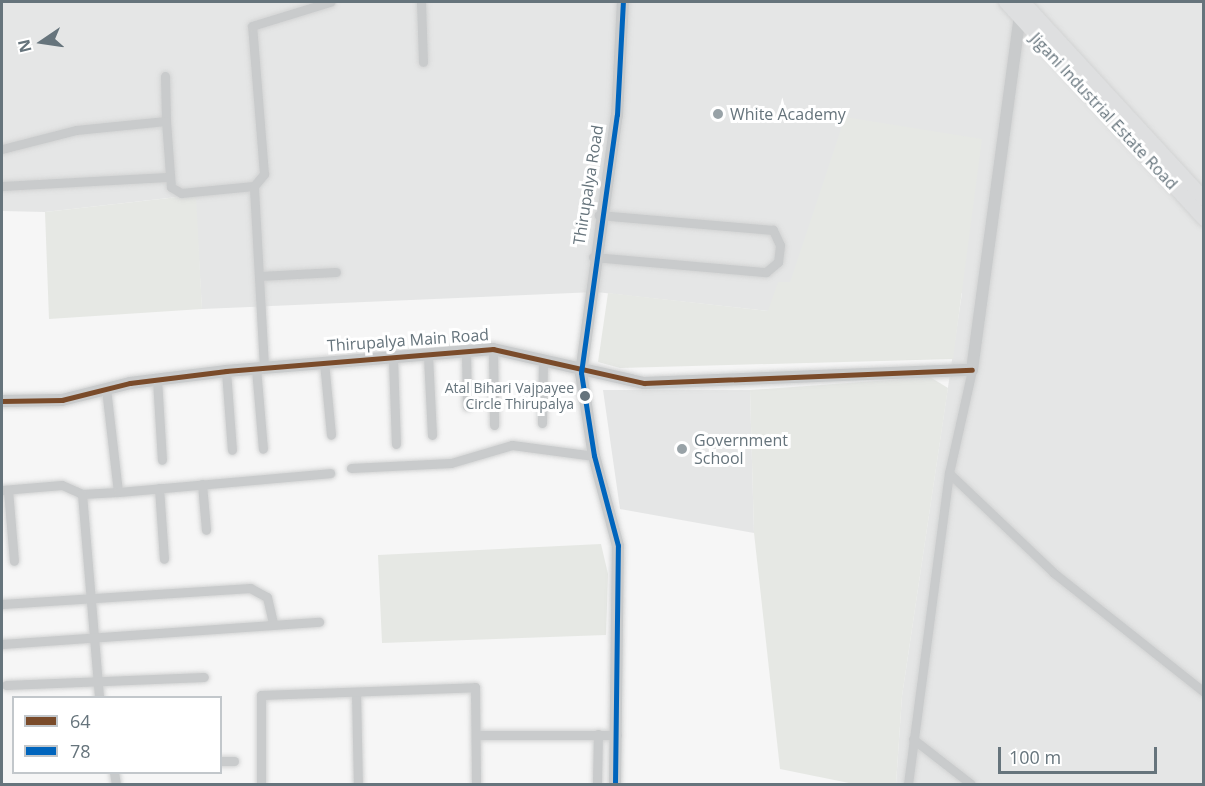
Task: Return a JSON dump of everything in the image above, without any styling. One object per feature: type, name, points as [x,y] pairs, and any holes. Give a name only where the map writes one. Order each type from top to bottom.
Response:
[{"type":"main road","name":"Jigani Industrial Estate Road","points":[[1006,2],[1024,11],[1203,199]]},
{"type":"main road","name":"Jigani Industrial Estate Road","points":[[1024,11],[1203,219]]},
{"type":"street","points":[[263,449],[259,276],[254,186],[264,174],[252,26],[330,2]]},
{"type":"street","points":[[421,2],[423,62]]},
{"type":"street","name":"Thirupalya Road","points":[[581,373],[593,257],[617,115],[623,2]]},
{"type":"street","points":[[908,784],[949,473],[972,370],[1024,11]]},
{"type":"street","points":[[165,76],[167,177],[182,193],[254,186]]},
{"type":"street","points":[[2,149],[76,130],[166,121]]},
{"type":"street","points":[[2,186],[167,177]]},
{"type":"street","points":[[593,257],[766,272],[778,262],[780,244],[773,230],[599,215]]},
{"type":"street","points":[[259,276],[336,272]]},
{"type":"street","points":[[494,349],[494,424]]},
{"type":"street","name":"Thirupalya Main Road","points":[[2,401],[62,400],[105,389],[157,380],[260,367],[393,359],[494,349],[581,373],[644,383],[972,370]]},
{"type":"street","points":[[466,351],[467,406]]},
{"type":"street","points":[[428,356],[432,435]]},
{"type":"street","points":[[393,359],[396,444]]},
{"type":"street","points":[[324,362],[331,435]]},
{"type":"street","points":[[542,423],[543,363]]},
{"type":"street","points":[[226,371],[232,450]]},
{"type":"street","points":[[581,373],[594,456],[618,546],[615,784]]},
{"type":"street","points":[[157,380],[162,460]]},
{"type":"street","points":[[105,389],[118,492]]},
{"type":"street","points":[[351,468],[451,463],[512,445],[594,456]]},
{"type":"street","points":[[14,561],[5,490],[62,485],[82,494],[330,473]]},
{"type":"street","points":[[949,473],[1054,573],[1203,692]]},
{"type":"street","points":[[202,484],[206,530]]},
{"type":"street","points":[[159,488],[164,560]]},
{"type":"street","points":[[82,494],[99,696]]},
{"type":"street","points":[[2,604],[250,588],[267,597],[273,623]]},
{"type":"street","points":[[2,644],[273,623],[319,622]]},
{"type":"street","points":[[6,685],[204,677]]},
{"type":"street","points":[[261,784],[261,695],[475,687],[476,784]]},
{"type":"street","points":[[356,692],[358,784]]},
{"type":"street","points":[[597,784],[598,734]]},
{"type":"street","points":[[476,735],[616,735]]},
{"type":"street","points":[[913,740],[971,784]]},
{"type":"street","points":[[222,762],[234,761]]},
{"type":"shaded area","points":[[2,2],[1203,2],[1203,784],[896,784],[902,696],[962,293],[768,311],[596,292],[202,309],[195,195],[45,212],[2,211]]},
{"type":"shaded area","points":[[845,117],[982,139],[953,359],[620,368],[598,362],[608,293],[768,311],[778,282],[790,282]]},
{"type":"shaded area","points":[[196,195],[202,309],[49,319],[45,212]]},
{"type":"shaded area","points":[[930,377],[948,388],[902,696],[896,784],[854,784],[780,769],[754,533],[750,390]]},
{"type":"shaded area","name":"Government School","points":[[603,390],[750,390],[754,533],[620,509]]},
{"type":"shaded area","points":[[601,544],[608,574],[606,635],[382,643],[378,555]]},
{"type":"transit line","name":"78","points":[[615,784],[618,546],[594,456],[581,373],[617,115],[623,2]]},
{"type":"transit line","name":"64","points":[[2,401],[62,400],[130,383],[226,371],[493,349],[644,383],[972,370]]},
{"type":"place","name":"White Academy","points":[[718,114]]},
{"type":"place","name":"Atal Bihari Vajpayee Circle Thirupalya","points":[[585,396]]},
{"type":"place","name":"Government School","points":[[682,449]]}]
